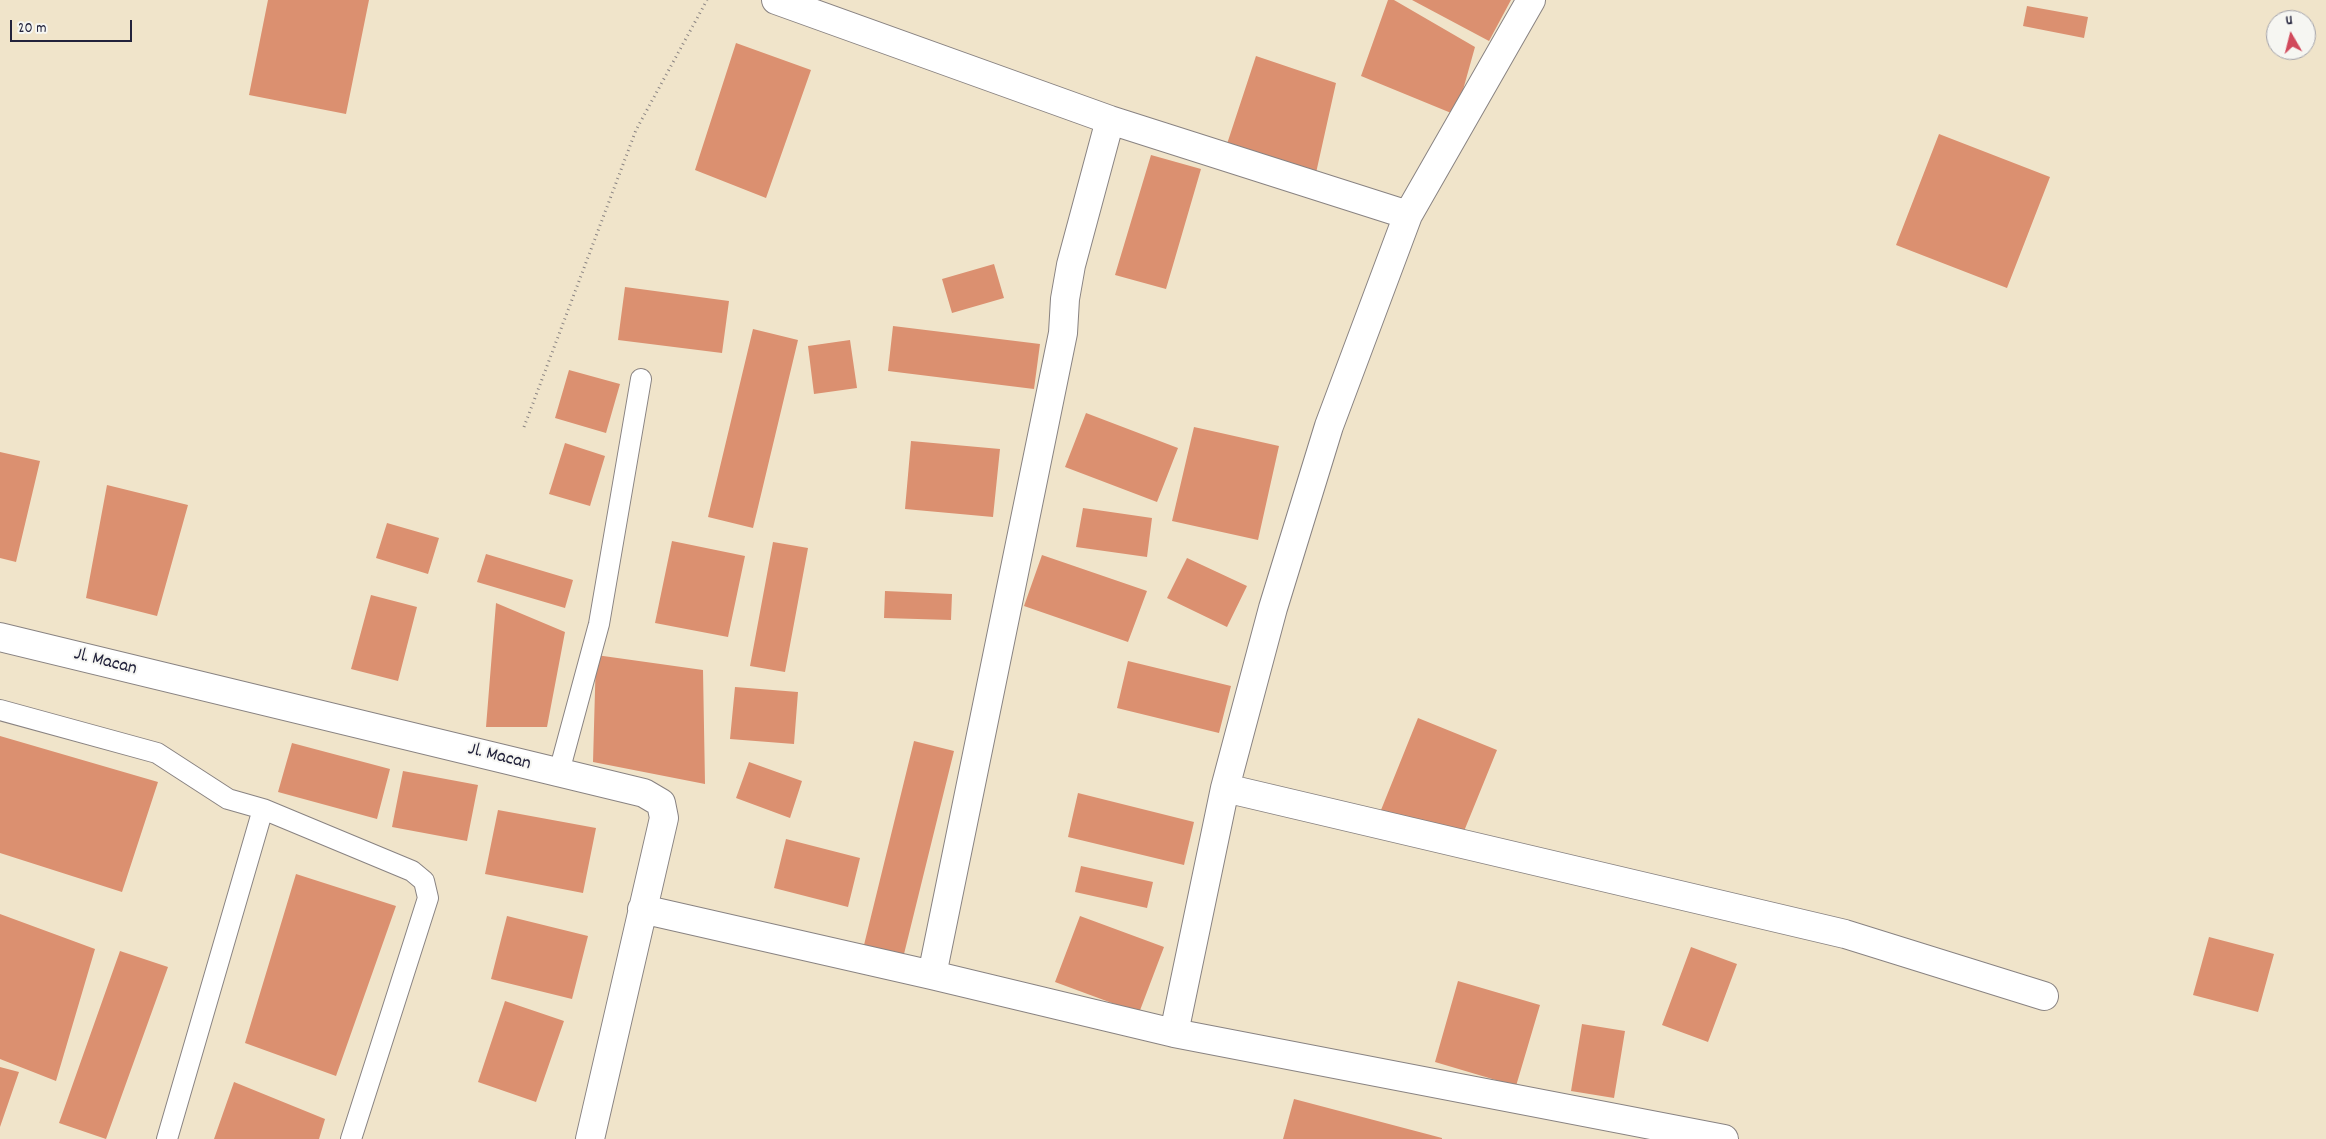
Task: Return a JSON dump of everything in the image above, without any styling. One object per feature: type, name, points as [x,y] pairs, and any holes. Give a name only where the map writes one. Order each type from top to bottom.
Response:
[{"type":"street","points":[[1174,1033],[1225,788],[1273,608],[1329,426],[1408,215],[1532,0]]},
{"type":"street","points":[[786,1],[1110,120],[1408,215]]},
{"type":"street","points":[[932,975],[1061,341],[1070,265],[1110,120]]},
{"type":"street","name":"Jl. Macan","points":[[0,637],[644,793],[661,803],[664,818],[590,1139]]},
{"type":"street","points":[[1225,788],[1845,934],[2044,996]]},
{"type":"street","points":[[642,909],[932,975],[1174,1033],[1724,1139]]},
{"type":"lane","points":[[559,772],[599,624],[641,379]]},
{"type":"lane","points":[[0,710],[157,752],[228,799],[263,810],[412,871],[424,881],[428,898],[351,1139]]},
{"type":"lane","points":[[166,1139],[263,810]]},
{"type":"path","points":[[524,427],[636,130],[707,0]]},
{"type":"building","points":[[268,0],[369,0],[346,114],[249,95]]},
{"type":"building","points":[[1388,0],[1394,0],[1475,47],[1456,115],[1361,76]]},
{"type":"building","points":[[1412,0],[1511,0],[1489,41]]},
{"type":"building","points":[[2027,6],[2088,17],[2084,38],[2023,26]]},
{"type":"building","points":[[736,43],[811,70],[766,198],[695,170]]},
{"type":"building","points":[[1256,56],[1336,83],[1314,182],[1226,147]]},
{"type":"building","points":[[1939,134],[2050,177],[2007,288],[1896,245]]},
{"type":"building","points":[[1151,155],[1201,169],[1166,289],[1115,275]]},
{"type":"building","points":[[994,264],[1004,298],[952,313],[942,279]]},
{"type":"building","points":[[625,287],[729,301],[722,353],[618,340]]},
{"type":"building","points":[[893,326],[1040,344],[1034,389],[888,371]]},
{"type":"building","points":[[753,329],[798,340],[753,528],[708,517]]},
{"type":"building","points":[[850,340],[857,388],[814,394],[808,346]]},
{"type":"building","points":[[569,370],[620,384],[606,433],[555,418]]},
{"type":"building","points":[[1086,413],[1178,448],[1157,502],[1065,467]]},
{"type":"building","points":[[1194,427],[1279,446],[1258,540],[1172,521]]},
{"type":"building","points":[[911,441],[1000,449],[993,517],[905,509]]},
{"type":"building","points":[[565,443],[605,456],[590,506],[549,494]]},
{"type":"building","points":[[0,452],[40,461],[16,562],[0,558]]},
{"type":"building","points":[[107,485],[188,505],[157,616],[86,598]]},
{"type":"building","points":[[1083,508],[1152,518],[1147,557],[1076,547]]},
{"type":"building","points":[[387,523],[439,538],[428,574],[376,558]]},
{"type":"building","points":[[672,541],[745,556],[728,637],[655,623]]},
{"type":"building","points":[[773,542],[808,548],[785,672],[750,666]]},
{"type":"building","points":[[486,554],[573,580],[565,608],[477,582]]},
{"type":"building","points":[[1042,555],[1147,591],[1128,642],[1024,606]]},
{"type":"building","points":[[1187,558],[1247,586],[1227,627],[1167,598]]},
{"type":"building","points":[[885,591],[952,594],[951,620],[884,618]]},
{"type":"building","points":[[371,595],[417,607],[398,681],[351,669]]},
{"type":"building","points":[[496,603],[565,632],[547,727],[486,727]]},
{"type":"building","points":[[596,655],[703,670],[705,784],[593,762]]},
{"type":"building","points":[[1128,661],[1231,686],[1219,733],[1117,708]]},
{"type":"building","points":[[735,687],[798,692],[794,744],[730,739]]},
{"type":"building","points":[[1418,718],[1497,750],[1460,841],[1381,810]]},
{"type":"building","points":[[0,736],[158,782],[122,892],[0,853]]},
{"type":"building","points":[[914,741],[954,751],[904,954],[864,945]]},
{"type":"building","points":[[292,743],[390,769],[377,819],[278,792]]},
{"type":"building","points":[[749,762],[802,781],[790,818],[736,798]]},
{"type":"building","points":[[403,771],[478,785],[467,841],[392,827]]},
{"type":"building","points":[[1078,793],[1194,822],[1184,865],[1068,837]]},
{"type":"building","points":[[498,810],[596,828],[583,893],[485,874]]},
{"type":"building","points":[[786,839],[860,858],[848,907],[774,888]]},
{"type":"building","points":[[1081,866],[1153,882],[1147,908],[1075,892]]},
{"type":"building","points":[[296,874],[396,906],[336,1076],[245,1043]]},
{"type":"building","points":[[0,914],[95,949],[56,1081],[0,1059]]},
{"type":"building","points":[[507,916],[588,936],[572,999],[491,979]]},
{"type":"building","points":[[1080,916],[1164,947],[1139,1013],[1055,982]]},
{"type":"building","points":[[2209,937],[2274,954],[2258,1012],[2193,995]]},
{"type":"building","points":[[1691,947],[1737,964],[1708,1042],[1662,1025]]},
{"type":"building","points":[[120,951],[168,967],[106,1139],[59,1123]]},
{"type":"building","points":[[1458,981],[1540,1005],[1516,1086],[1435,1062]]},
{"type":"building","points":[[505,1001],[564,1021],[536,1102],[478,1082]]},
{"type":"building","points":[[1582,1024],[1625,1031],[1614,1098],[1571,1091]]},
{"type":"building","points":[[0,1067],[19,1072],[0,1127]]},
{"type":"building","points":[[234,1082],[325,1119],[319,1139],[214,1139]]},
{"type":"building","points":[[1294,1099],[1442,1138],[1442,1139],[1283,1139]]}]
